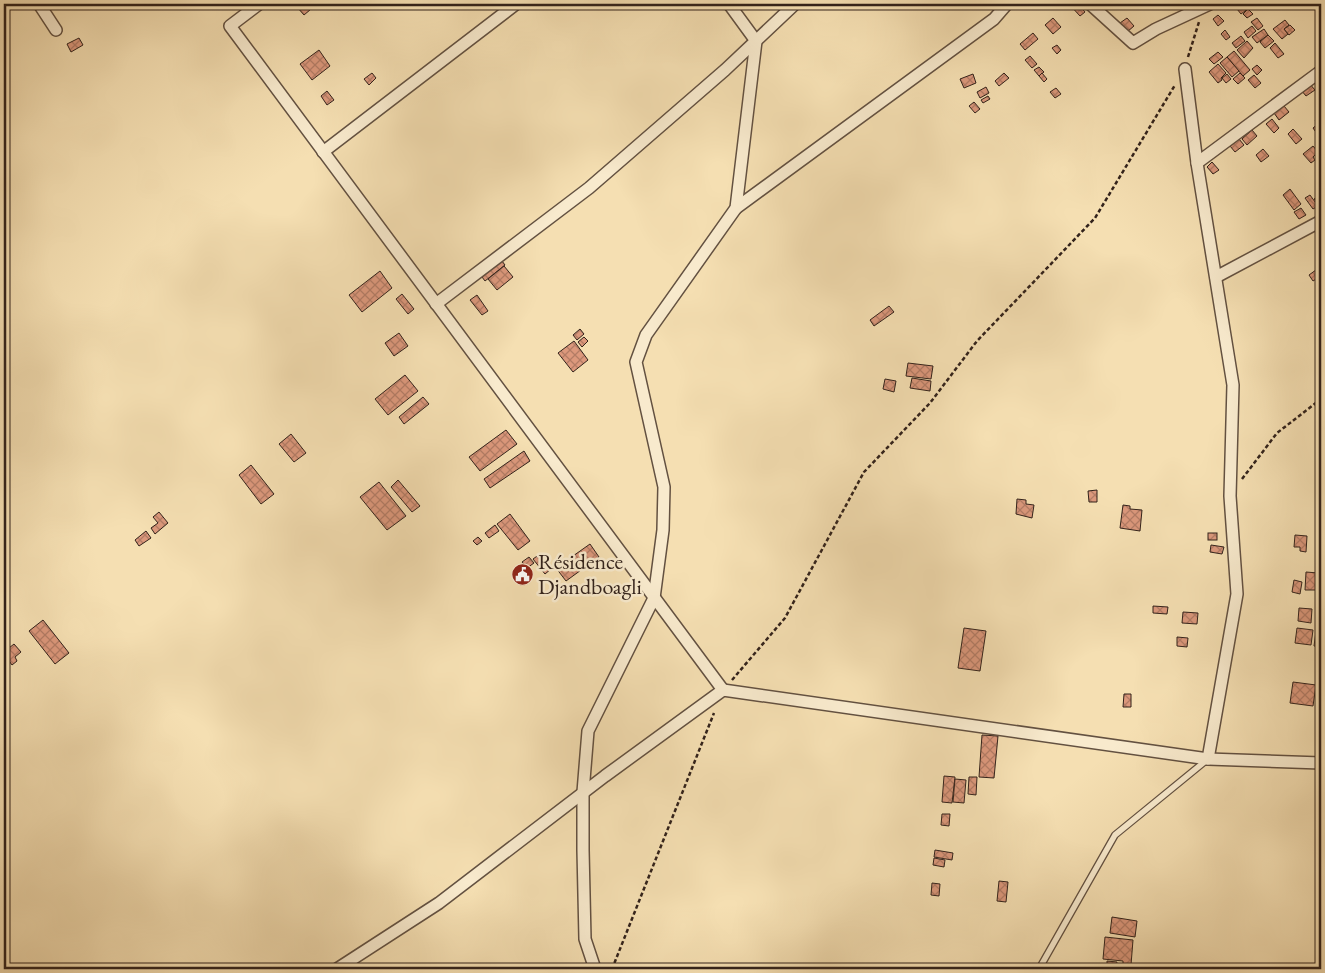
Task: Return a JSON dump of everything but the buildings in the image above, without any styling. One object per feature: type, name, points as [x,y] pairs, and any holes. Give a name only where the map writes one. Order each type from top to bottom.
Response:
[{"type":"street","points":[[39,4],[56,30]]},
{"type":"street","points":[[259,4],[230,26],[722,690]]},
{"type":"street","points":[[323,152],[516,4]]},
{"type":"street","points":[[729,4],[756,41],[736,208]]},
{"type":"street","points":[[436,304],[589,188],[725,70],[795,4]]},
{"type":"street","points":[[595,969],[585,939],[583,850],[588,731],[654,598],[663,530],[664,487],[636,362],[646,335],[736,208],[994,20],[1007,4]]},
{"type":"street","points":[[1090,4],[1133,43],[1156,29],[1207,6]]},
{"type":"street","points":[[1185,69],[1197,163],[1233,385],[1230,496],[1237,594],[1208,759]]},
{"type":"street","points":[[1197,163],[1321,71]]},
{"type":"street","points":[[1216,278],[1321,220]]},
{"type":"street","points":[[338,969],[438,903],[722,690],[1208,759],[1321,763]]},
{"type":"lane","points":[[1039,969],[1115,835],[1208,759]]},
{"type":"path","points":[[612,969],[722,690],[785,618],[864,472],[930,403],[977,341],[1095,218],[1185,69],[1207,6]]},
{"type":"path","points":[[1230,496],[1276,433],[1321,399]]},
{"type":"place","name":"Résidence Djandboagli","points":[[522,574]]}]
